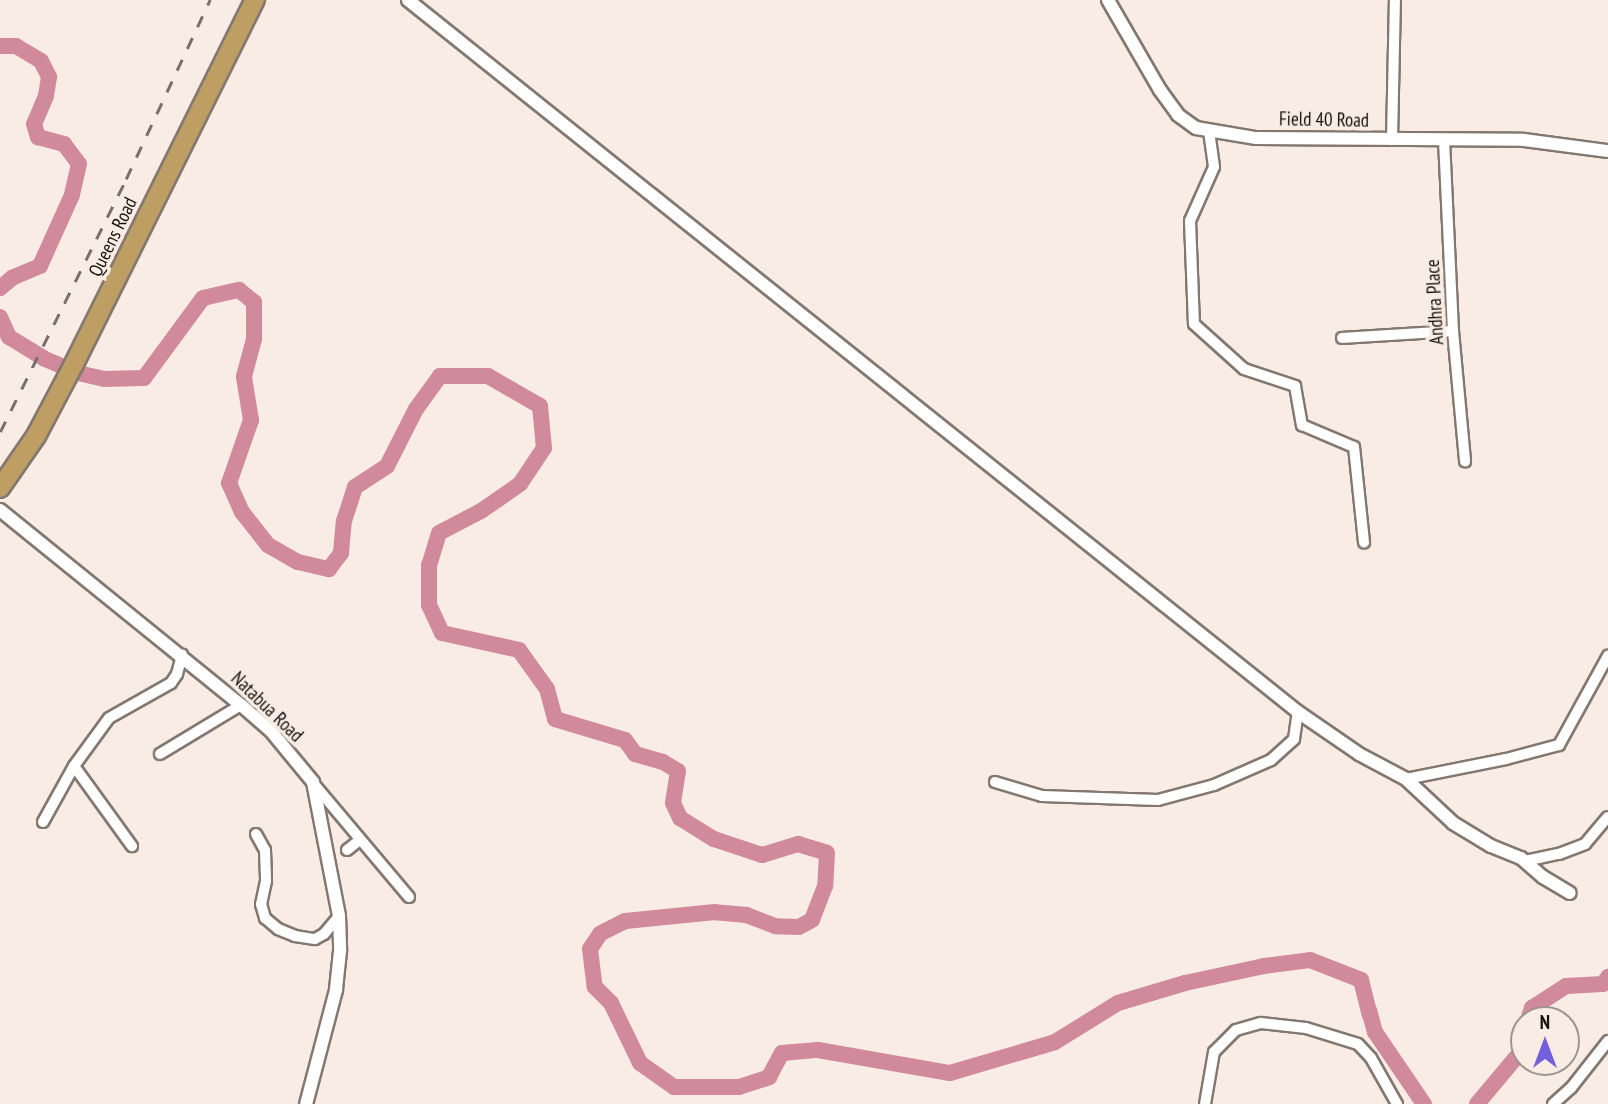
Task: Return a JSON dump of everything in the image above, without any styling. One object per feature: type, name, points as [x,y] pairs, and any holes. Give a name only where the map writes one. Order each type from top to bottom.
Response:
[{"type":"highway","name":"Queens Road","points":[[0,488],[36,436],[255,0]]},
{"type":"street","points":[[408,0],[1298,712],[1359,754],[1406,779],[1453,822],[1525,861],[1543,877],[1570,893]]},
{"type":"street","name":"Field 40 Road","points":[[1108,0],[1160,90],[1178,115],[1196,128],[1256,138],[1524,140],[1608,151]]},
{"type":"street","points":[[1392,140],[1395,0]]},
{"type":"street","points":[[1209,131],[1214,167],[1190,221],[1194,324],[1244,369],[1295,386],[1302,425],[1354,447],[1364,542]]},
{"type":"street","name":"Andhra Place","points":[[1444,140],[1453,331],[1465,461]]},
{"type":"street","points":[[1342,338],[1453,331]]},
{"type":"street","name":"Natabua Road","points":[[0,510],[182,655],[270,730],[313,782],[339,916],[337,990],[306,1104]]},
{"type":"street","points":[[43,822],[74,766],[109,719],[171,683],[177,674],[182,655]]},
{"type":"street","points":[[1406,779],[1559,745],[1608,656]]},
{"type":"street","points":[[160,754],[241,705]]},
{"type":"street","points":[[995,782],[1042,796],[1158,800],[1213,785],[1271,760],[1294,739],[1298,712]]},
{"type":"street","points":[[74,766],[132,846]]},
{"type":"street","points":[[313,782],[409,897]]},
{"type":"street","points":[[1525,861],[1559,854],[1585,844],[1608,817]]},
{"type":"street","points":[[256,834],[265,850],[266,881],[261,904],[265,918],[278,929],[295,936],[315,939],[324,934],[339,916]]},
{"type":"street","points":[[346,850],[360,839]]},
{"type":"street","points":[[1205,1104],[1213,1052],[1236,1030],[1261,1023],[1306,1028],[1358,1044],[1371,1058],[1397,1104]]},
{"type":"street","points":[[1553,1104],[1571,1088],[1608,1041]]},
{"type":"waterway","points":[[0,46],[16,46],[41,61],[49,77],[46,96],[34,124],[38,137],[64,144],[79,164],[72,195],[40,266],[12,278],[0,288]]},
{"type":"waterway","points":[[0,317],[9,337],[45,359],[78,373],[104,379],[144,378],[203,298],[239,290],[254,302],[254,339],[244,377],[251,420],[229,483],[242,512],[268,545],[298,562],[329,569],[341,553],[344,521],[355,487],[387,466],[416,409],[440,376],[488,376],[540,406],[544,448],[520,484],[481,511],[439,533],[429,565],[429,605],[442,633],[519,650],[547,689],[555,719],[625,740],[635,754],[663,762],[678,771],[673,803],[680,818],[714,839],[762,855],[798,844],[827,853],[825,886],[812,920],[799,927],[775,926],[747,915],[715,912],[625,921],[600,934],[590,949],[595,987],[611,1003],[640,1063],[674,1087],[739,1087],[769,1077],[782,1053],[818,1050],[950,1073],[1055,1042],[1118,1003],[1185,983],[1264,966],[1310,960],[1361,980],[1370,1015]]},
{"type":"waterway","points":[[1535,1006],[1566,986],[1603,984],[1608,977]]},
{"type":"waterway","points":[[1369,1010],[1375,1032],[1424,1104]]},
{"type":"waterway","points":[[1477,1104],[1510,1065]]},
{"type":"railway","points":[[0,432],[126,179],[210,0]]}]
